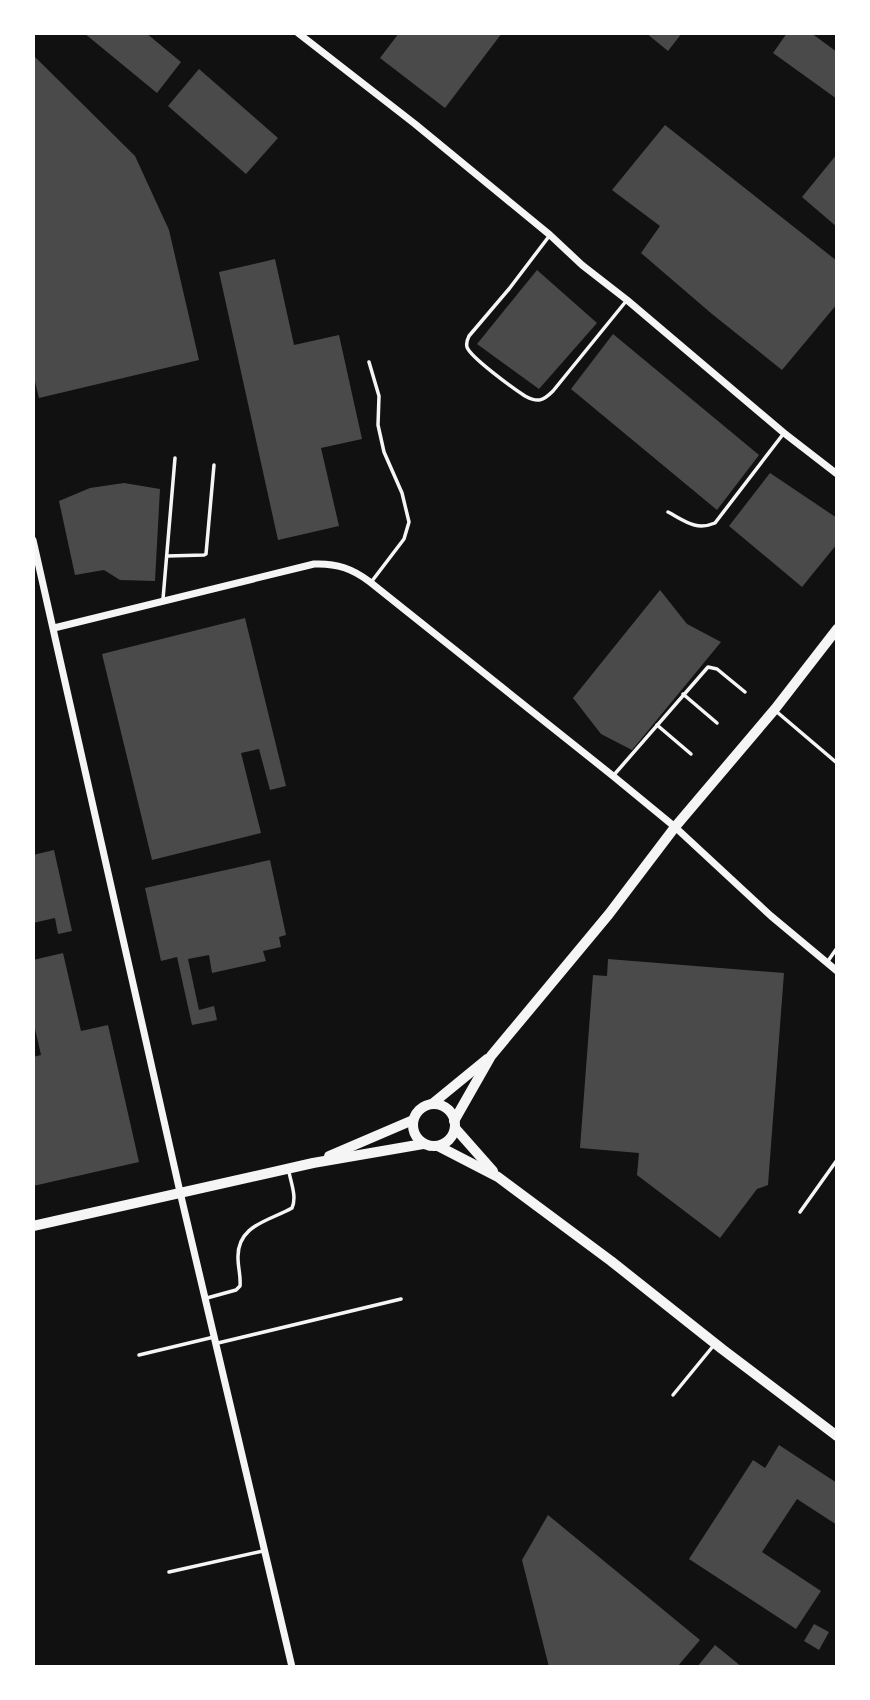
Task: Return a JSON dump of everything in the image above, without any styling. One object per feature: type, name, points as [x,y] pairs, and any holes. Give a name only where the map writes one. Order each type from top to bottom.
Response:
[{"type":"main road","points":[[432,1104],[491,1056],[609,914],[675,827],[775,709],[837,629]]},
{"type":"main road","points":[[33,1226],[313,1163],[423,1144],[438,1146],[450,1140],[455,1124],[491,1056]]},
{"type":"main road","points":[[423,1144],[414,1134],[413,1120],[418,1111],[427,1105],[444,1106],[449,1110],[455,1124]]},
{"type":"main road","points":[[313,1163],[413,1120]]},
{"type":"street","points":[[298,33],[415,124],[784,433],[837,474]]},
{"type":"street","points":[[33,540],[180,1192],[292,1667]]},
{"type":"street","points":[[54,628],[314,564],[343,566],[370,582],[613,776],[675,827],[771,916],[837,971]]},
{"type":"street","points":[[455,1124],[498,1177]]},
{"type":"street","points":[[438,1146],[498,1177],[837,1436]]},
{"type":"lane","points":[[550,235],[469,336],[467,349],[476,359],[524,396],[539,401],[545,400],[627,300]]},
{"type":"lane","points":[[369,362],[379,396],[378,425],[384,452],[402,493],[409,522],[404,539],[370,582]]},
{"type":"lane","points":[[668,512],[696,526],[715,523],[784,433]]},
{"type":"lane","points":[[163,601],[175,458]]},
{"type":"lane","points":[[167,556],[206,554],[214,465]]},
{"type":"lane","points":[[613,776],[708,667],[717,669],[745,692]]},
{"type":"lane","points":[[684,694],[717,723]]},
{"type":"lane","points":[[775,709],[837,763]]},
{"type":"lane","points":[[657,724],[691,754]]},
{"type":"lane","points":[[826,963],[837,948]]},
{"type":"lane","points":[[800,1212],[837,1160]]},
{"type":"lane","points":[[205,1299],[236,1290],[240,1286],[237,1259],[243,1235],[251,1228],[292,1208],[294,1197],[288,1169]]},
{"type":"lane","points":[[139,1355],[215,1341],[401,1299]]},
{"type":"lane","points":[[673,1395],[716,1344]]},
{"type":"lane","points":[[169,1572],[265,1551]]},
{"type":"building","points":[[84,33],[146,33],[181,62],[157,93]]},
{"type":"building","points":[[399,33],[502,33],[445,108],[380,58]]},
{"type":"building","points":[[646,33],[682,33],[668,51]]},
{"type":"building","points":[[787,33],[811,33],[837,52],[837,99],[773,53]]},
{"type":"building","points":[[33,55],[135,156],[169,230],[199,360],[39,398],[33,373]]},
{"type":"building","points":[[199,69],[278,138],[246,174],[168,106]]},
{"type":"building","points":[[665,125],[837,261],[837,304],[782,370],[641,253],[660,226],[612,190]]},
{"type":"building","points":[[837,154],[837,227],[802,197]]},
{"type":"building","points":[[275,259],[294,345],[339,335],[362,439],[321,448],[339,526],[278,540],[219,272]]},
{"type":"building","points":[[537,270],[597,323],[539,389],[477,344]]},
{"type":"building","points":[[613,334],[759,455],[717,510],[571,389]]},
{"type":"building","points":[[770,473],[837,518],[837,544],[802,587],[729,526]]},
{"type":"building","points":[[124,483],[160,489],[155,581],[120,580],[104,570],[75,575],[59,501],[90,488]]},
{"type":"building","points":[[660,590],[687,624],[721,642],[632,750],[601,734],[573,698]]},
{"type":"building","points":[[245,618],[286,786],[270,790],[259,749],[241,753],[261,833],[152,860],[102,654]]},
{"type":"building","points":[[54,850],[72,931],[58,934],[55,918],[33,923],[33,855]]},
{"type":"building","points":[[270,860],[286,935],[279,937],[281,947],[263,951],[266,961],[212,973],[209,955],[188,959],[199,1010],[214,1006],[217,1020],[192,1025],[177,957],[161,961],[145,888]]},
{"type":"building","points":[[63,953],[81,1031],[108,1025],[139,1162],[33,1186],[33,1057],[41,1055],[33,1020],[33,960]]},
{"type":"building","points":[[608,959],[784,973],[768,1185],[757,1189],[720,1238],[637,1175],[639,1153],[580,1148],[593,975],[607,976]]},
{"type":"building","points":[[779,1445],[837,1483],[837,1525],[797,1499],[762,1552],[821,1591],[796,1629],[689,1559],[753,1460],[765,1468]]},
{"type":"building","points":[[548,1515],[700,1640],[677,1667],[549,1667],[522,1560]]},
{"type":"building","points":[[814,1624],[829,1632],[819,1650],[804,1641]]},
{"type":"building","points":[[715,1645],[742,1667],[697,1667]]}]
